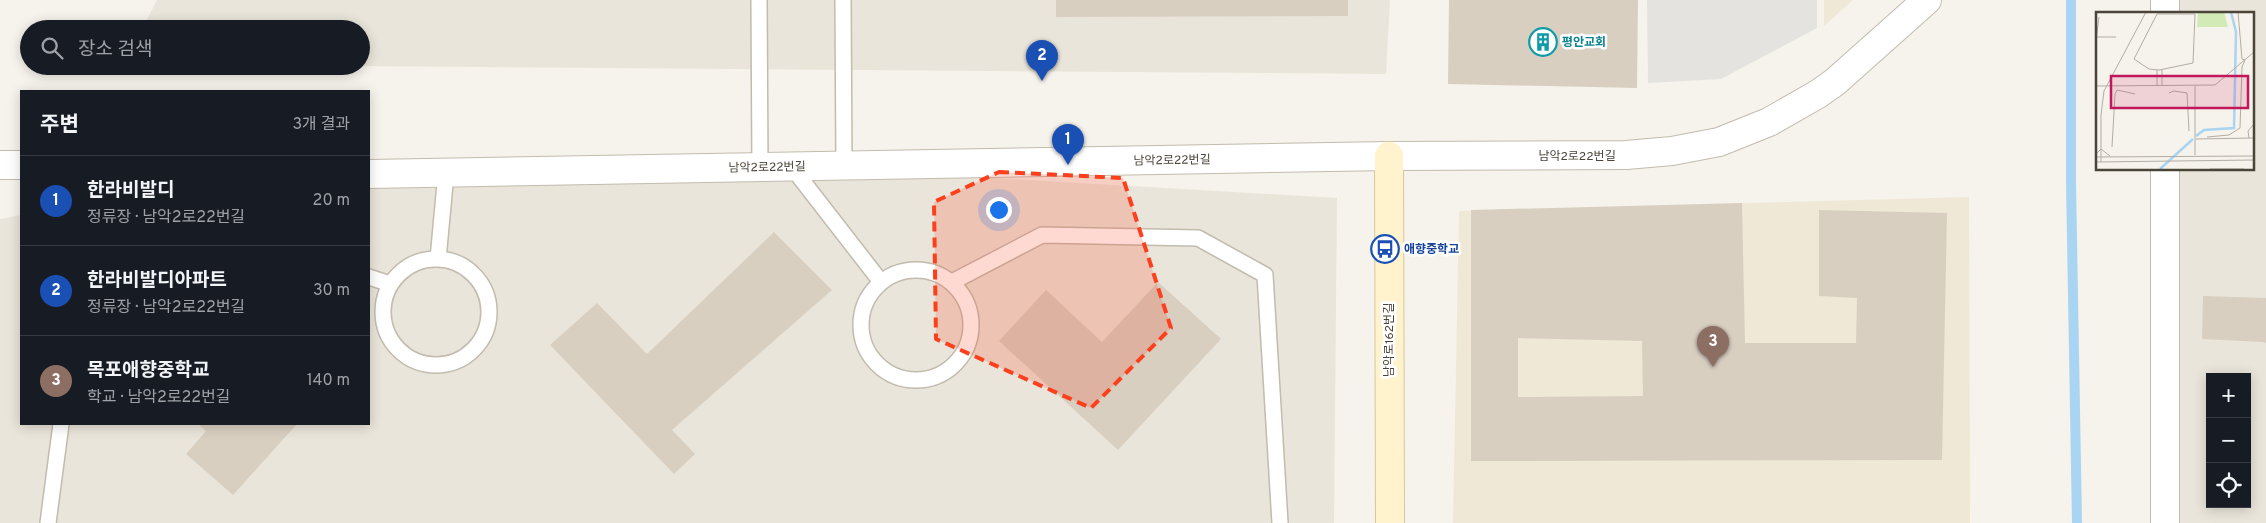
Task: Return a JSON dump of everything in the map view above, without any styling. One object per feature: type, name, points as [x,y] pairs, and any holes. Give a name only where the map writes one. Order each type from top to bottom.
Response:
[{"type":"street","name":"남악2로22번길","points":[[370,174],[1389,156],[1626,155],[1672,151],[1719,142],[1769,122],[1836,82],[1927,0]]},
{"type":"street","name":"남악로162번길","points":[[1389,156],[1390,523]]},
{"type":"street","points":[[0,164],[20,165]]},
{"type":"street","points":[[2165,170],[2165,523]]},
{"type":"lane","points":[[759,0],[760,167]]},
{"type":"lane","points":[[843,0],[844,166]]},
{"type":"lane","points":[[791,166],[881,282]]},
{"type":"lane","points":[[438,258],[446,173]]},
{"type":"lane","points":[[952,282],[1042,235],[1198,238],[1265,275],[1280,523]]},
{"type":"lane","points":[[438,258],[456,263],[472,272],[483,287],[489,304],[489,323],[482,340],[469,354],[453,363],[434,365],[416,362],[400,352],[389,338],[383,320],[383,302],[390,284],[399,273],[411,265],[438,258]]},
{"type":"lane","points":[[916,270],[936,273],[952,282],[963,296],[970,312],[971,330],[966,348],[956,362],[942,374],[924,379],[906,379],[890,373],[875,362],[866,347],[861,330],[862,312],[869,295],[881,282],[898,272],[916,270]]},
{"type":"lane","points":[[370,277],[390,284]]},
{"type":"lane","points":[[48,523],[61,425]]},
{"type":"highlighted area","points":[[999,172],[1123,178],[1171,328],[1091,408],[936,339],[934,202]]},
{"type":"shaded area","points":[[157,0],[1390,0],[1386,74],[370,66],[370,20],[147,20]]},
{"type":"shaded area","points":[[1647,0],[1817,0],[1817,28],[1721,79],[1648,83]]},
{"type":"shaded area","points":[[1824,0],[1853,0],[1824,26]]},
{"type":"shaded area","points":[[2171,0],[2266,0],[2266,523],[2179,523],[2173,170],[2254,170],[2254,12],[2171,12]]},
{"type":"shaded area","points":[[791,166],[1337,198],[1334,523],[0,523],[0,219],[20,215],[20,425],[370,425],[370,174]]},
{"type":"shaded area","points":[[1969,197],[1970,523],[1453,523],[1459,211]]},
{"type":"building","points":[[1056,0],[1348,0],[1348,16],[1056,17]]},
{"type":"building","name":"평안교회","points":[[1449,0],[1638,0],[1637,88],[1448,84]]},
{"type":"building","points":[[1742,203],[1745,343],[1856,343],[1857,298],[1819,296],[1819,210],[1947,213],[1942,460],[1471,461],[1471,210]],"holes":[[[1518,338],[1642,341],[1643,396],[1518,397]]]},
{"type":"building","points":[[774,232],[832,290],[672,430],[695,454],[674,474],[550,345],[597,303],[647,354]]},
{"type":"building","points":[[1158,282],[1221,339],[1118,450],[999,341],[1046,290],[1102,342]]},
{"type":"building","points":[[2203,296],[2266,298],[2266,343],[2202,339]]},
{"type":"building","points":[[199,425],[296,425],[233,495],[186,454],[206,431]]},
{"type":"waterway","points":[[2071,0],[2071,182],[2077,523]]},
{"type":"place","name":"평안교회","points":[[1543,42]]},
{"type":"place","name":"한라비발디아파트","points":[[1042,81]]},
{"type":"place","name":"한라비발디","points":[[1068,165]]},
{"type":"place","name":"애향중학교","points":[[1385,249]]},
{"type":"place","name":"목포애향중학교","points":[[1713,367]]}]
